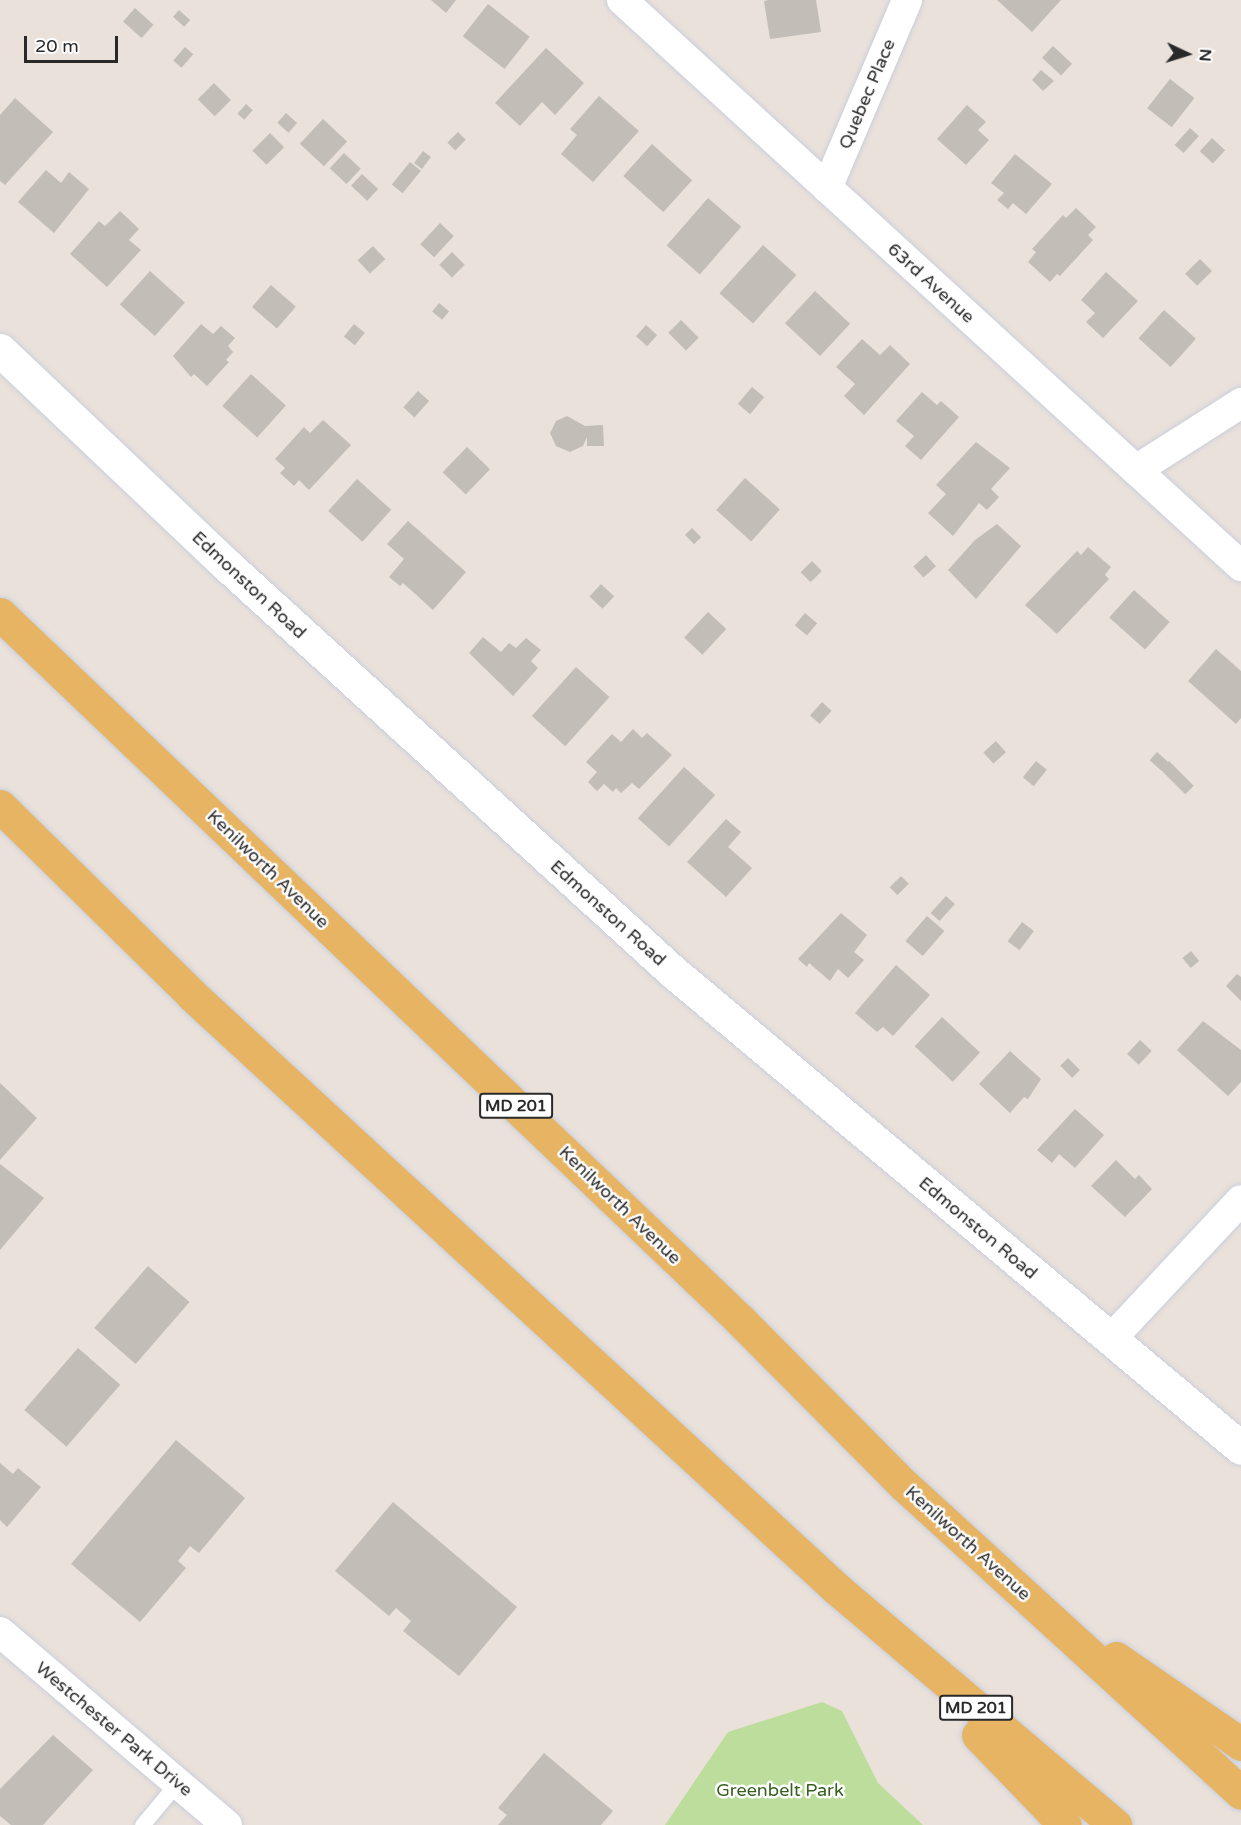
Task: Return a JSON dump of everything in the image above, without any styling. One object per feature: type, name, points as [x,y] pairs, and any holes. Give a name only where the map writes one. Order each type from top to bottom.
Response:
[{"type":"main road","name":"Kenilworth Avenue","points":[[0,614],[732,1311],[905,1486],[1241,1793]]},
{"type":"main road","name":"MD 201","points":[[0,806],[192,995],[837,1589],[1115,1825]]},
{"type":"main road","points":[[837,1589],[1065,1825]]},
{"type":"main road","points":[[1031,1599],[1241,1744]]},
{"type":"street","name":"63rd Avenue","points":[[622,0],[1241,566]]},
{"type":"street","name":"Quebec Place","points":[[827,188],[907,0]]},
{"type":"street","name":"Edmonston Road","points":[[0,350],[230,568],[672,971],[1241,1448]]},
{"type":"street","points":[[1136,470],[1241,403]]},
{"type":"street","points":[[1111,1339],[1241,1200]]},
{"type":"street","name":"Westchester Park Drive","points":[[0,1632],[227,1825]]},
{"type":"lane","points":[[142,1825],[177,1783]]},
{"type":"green space","name":"Greenbelt Park","points":[[822,1702],[842,1711],[878,1783],[923,1825],[665,1825],[728,1732]]},
{"type":"building","points":[[431,0],[456,0],[446,13]]},
{"type":"building","points":[[816,0],[821,32],[770,39],[764,1]]},
{"type":"building","points":[[997,0],[1061,0],[1032,32]]},
{"type":"building","points":[[488,4],[530,37],[505,69],[463,36]]},
{"type":"building","points":[[135,8],[154,25],[142,38],[123,21]]},
{"type":"building","points":[[179,10],[190,20],[184,27],[173,17]]},
{"type":"building","points":[[1053,46],[1072,64],[1061,75],[1042,58]]},
{"type":"building","points":[[185,47],[193,54],[181,68],[173,61]]},
{"type":"building","points":[[546,48],[584,83],[555,115],[542,102],[520,126],[495,103]]},
{"type":"building","points":[[1041,70],[1054,81],[1043,91],[1032,80]]},
{"type":"building","points":[[1170,79],[1194,98],[1172,127],[1147,108]]},
{"type":"building","points":[[214,83],[231,100],[215,116],[198,99]]},
{"type":"building","points":[[599,96],[639,131],[593,182],[561,154],[577,135],[570,129]]},
{"type":"building","points":[[15,98],[53,132],[5,185],[0,181],[0,115]]},
{"type":"building","points":[[246,104],[253,110],[244,120],[237,114]]},
{"type":"building","points":[[967,105],[986,122],[978,130],[989,140],[966,165],[937,139]]},
{"type":"building","points":[[286,113],[297,123],[288,133],[277,123]]},
{"type":"building","points":[[323,119],[347,142],[324,166],[300,144]]},
{"type":"building","points":[[1190,128],[1199,136],[1184,153],[1175,145]]},
{"type":"building","points":[[458,132],[466,140],[455,150],[447,143]]},
{"type":"building","points":[[270,133],[284,147],[266,165],[252,151]]},
{"type":"building","points":[[1212,138],[1225,150],[1213,163],[1200,151]]},
{"type":"building","points":[[652,144],[692,180],[663,212],[623,176]]},
{"type":"building","points":[[423,151],[431,157],[422,169],[414,163]]},
{"type":"building","points":[[344,153],[361,169],[346,184],[330,168]]},
{"type":"building","points":[[1015,154],[1052,184],[1026,214],[1013,203],[1008,209],[997,200],[1004,193],[991,183]]},
{"type":"building","points":[[410,162],[421,171],[403,193],[392,185]]},
{"type":"building","points":[[46,170],[61,183],[69,172],[89,189],[54,233],[18,202]]},
{"type":"building","points":[[362,174],[378,189],[367,201],[351,186]]},
{"type":"building","points":[[708,198],[741,227],[700,274],[667,246]]},
{"type":"building","points":[[1076,208],[1096,227],[1088,235],[1093,240],[1060,276],[1057,274],[1050,282],[1028,262],[1036,252],[1032,249],[1063,215],[1066,218]]},
{"type":"building","points":[[120,211],[139,229],[129,240],[141,250],[107,287],[70,254],[99,221],[105,226]]},
{"type":"building","points":[[440,223],[454,236],[434,257],[420,244]]},
{"type":"building","points":[[763,245],[796,275],[753,323],[720,293]]},
{"type":"building","points":[[373,246],[385,259],[370,273],[358,260]]},
{"type":"building","points":[[452,252],[465,265],[452,277],[439,265]]},
{"type":"building","points":[[1200,259],[1212,271],[1197,286],[1185,274]]},
{"type":"building","points":[[150,271],[185,302],[155,336],[120,304]]},
{"type":"building","points":[[1106,272],[1138,301],[1103,338],[1086,322],[1095,313],[1081,300]]},
{"type":"building","points":[[271,285],[296,307],[277,329],[252,307]]},
{"type":"building","points":[[815,291],[850,324],[820,356],[785,323]]},
{"type":"building","points":[[439,303],[449,311],[442,320],[432,312]]},
{"type":"building","points":[[1164,310],[1196,339],[1171,367],[1139,338]]},
{"type":"building","points":[[681,320],[699,338],[686,350],[668,333]]},
{"type":"building","points":[[201,324],[213,334],[221,326],[235,338],[228,346],[233,352],[226,360],[229,362],[207,386],[194,374],[191,377],[173,356]]},
{"type":"building","points":[[354,324],[365,333],[355,345],[344,336]]},
{"type":"building","points":[[646,325],[657,335],[647,346],[636,336]]},
{"type":"building","points":[[862,339],[880,355],[890,345],[910,364],[864,415],[844,396],[855,384],[836,367]]},
{"type":"building","points":[[251,374],[286,405],[257,437],[222,406]]},
{"type":"building","points":[[752,387],[764,397],[750,414],[738,404]]},
{"type":"building","points":[[418,391],[429,401],[414,417],[403,407]]},
{"type":"building","points":[[922,392],[937,405],[941,401],[959,417],[921,460],[905,446],[914,436],[896,421]]},
{"type":"building","points":[[567,416],[585,426],[603,425],[604,446],[587,446],[587,437],[583,446],[570,452],[556,446],[550,433],[556,421]]},
{"type":"building","points":[[323,420],[351,445],[309,490],[299,480],[294,486],[280,473],[285,468],[275,459],[304,427],[310,433]]},
{"type":"building","points":[[976,442],[1010,468],[991,489],[999,497],[987,510],[979,503],[953,536],[928,513],[946,494],[936,485]]},
{"type":"building","points":[[467,447],[490,469],[466,494],[443,472]]},
{"type":"building","points":[[745,478],[780,509],[751,541],[716,510]]},
{"type":"building","points":[[357,479],[391,510],[362,542],[328,511]]},
{"type":"building","points":[[408,521],[466,572],[433,610],[403,583],[400,586],[389,577],[404,559],[387,544]]},
{"type":"building","points":[[997,524],[1021,546],[976,599],[948,570],[975,540]]},
{"type":"building","points":[[692,528],[701,537],[694,544],[685,535]]},
{"type":"building","points":[[1088,547],[1111,567],[1105,575],[1109,579],[1057,634],[1025,605],[1077,551],[1081,555]]},
{"type":"building","points":[[926,555],[936,566],[923,578],[913,566]]},
{"type":"building","points":[[812,561],[822,571],[811,582],[801,572]]},
{"type":"building","points":[[601,584],[614,596],[603,609],[589,596]]},
{"type":"building","points":[[1134,590],[1170,622],[1145,650],[1109,617]]},
{"type":"building","points":[[708,612],[726,629],[702,655],[684,638]]},
{"type":"building","points":[[805,613],[817,623],[807,636],[795,625]]},
{"type":"building","points":[[483,637],[501,652],[509,643],[516,648],[526,638],[541,650],[531,661],[538,668],[513,696],[469,653]]},
{"type":"building","points":[[1216,649],[1241,671],[1241,718],[1236,724],[1188,681]]},
{"type":"building","points":[[576,667],[609,697],[565,746],[532,716]]},
{"type":"building","points":[[822,702],[832,711],[820,724],[810,715]]},
{"type":"building","points":[[633,729],[642,738],[647,733],[672,755],[639,789],[632,783],[621,793],[616,788],[613,792],[604,784],[597,791],[588,782],[597,772],[586,762],[612,734],[621,742]]},
{"type":"building","points":[[996,741],[1006,752],[993,764],[983,752]]},
{"type":"building","points":[[1157,752],[1168,762],[1161,770],[1150,760]]},
{"type":"building","points":[[1036,761],[1047,770],[1034,786],[1023,777]]},
{"type":"building","points":[[1169,761],[1194,786],[1185,794],[1161,769]]},
{"type":"building","points":[[684,767],[715,795],[669,846],[638,818]]},
{"type":"building","points":[[726,819],[741,832],[728,847],[752,868],[726,897],[687,862]]},
{"type":"building","points":[[901,876],[909,884],[897,895],[890,887]]},
{"type":"building","points":[[946,896],[955,904],[940,921],[931,913]]},
{"type":"building","points":[[841,913],[867,935],[854,952],[864,960],[848,978],[838,969],[830,981],[809,963],[807,967],[798,959]]},
{"type":"building","points":[[927,916],[944,931],[923,956],[905,941]]},
{"type":"building","points":[[1022,922],[1034,931],[1020,950],[1008,941]]},
{"type":"building","points":[[1191,951],[1199,961],[1191,968],[1182,958]]},
{"type":"building","points":[[896,965],[930,995],[893,1036],[883,1027],[877,1032],[855,1013]]},
{"type":"building","points":[[1237,974],[1241,977],[1241,1001],[1226,986]]},
{"type":"building","points":[[942,1017],[980,1052],[953,1082],[915,1046]]},
{"type":"building","points":[[1203,1021],[1241,1050],[1241,1082],[1228,1096],[1177,1050]]},
{"type":"building","points":[[1140,1040],[1152,1051],[1139,1065],[1127,1054]]},
{"type":"building","points":[[1010,1051],[1041,1079],[1028,1099],[1024,1097],[1010,1113],[979,1084]]},
{"type":"building","points":[[1068,1058],[1080,1070],[1072,1078],[1060,1066]]},
{"type":"building","points":[[0,1083],[37,1118],[0,1160]]},
{"type":"building","points":[[1075,1109],[1104,1135],[1075,1168],[1059,1154],[1052,1163],[1037,1150]]},
{"type":"building","points":[[1116,1160],[1135,1179],[1139,1175],[1152,1189],[1125,1217],[1091,1186]]},
{"type":"building","points":[[0,1164],[44,1198],[0,1250]]},
{"type":"building","points":[[148,1266],[190,1302],[136,1364],[94,1328]]},
{"type":"building","points":[[78,1348],[120,1385],[66,1447],[24,1410]]},
{"type":"building","points":[[176,1440],[245,1498],[199,1553],[190,1546],[178,1561],[186,1568],[140,1622],[71,1564]]},
{"type":"building","points":[[0,1463],[13,1474],[18,1468],[41,1487],[7,1527],[0,1520]]},
{"type":"building","points":[[393,1502],[517,1607],[459,1676],[403,1631],[411,1621],[396,1608],[389,1616],[335,1571]]},
{"type":"building","points":[[53,1735],[93,1770],[43,1825],[11,1825],[0,1816],[0,1789]]},
{"type":"building","points":[[544,1753],[613,1811],[601,1825],[498,1825],[507,1815],[498,1808]]}]
